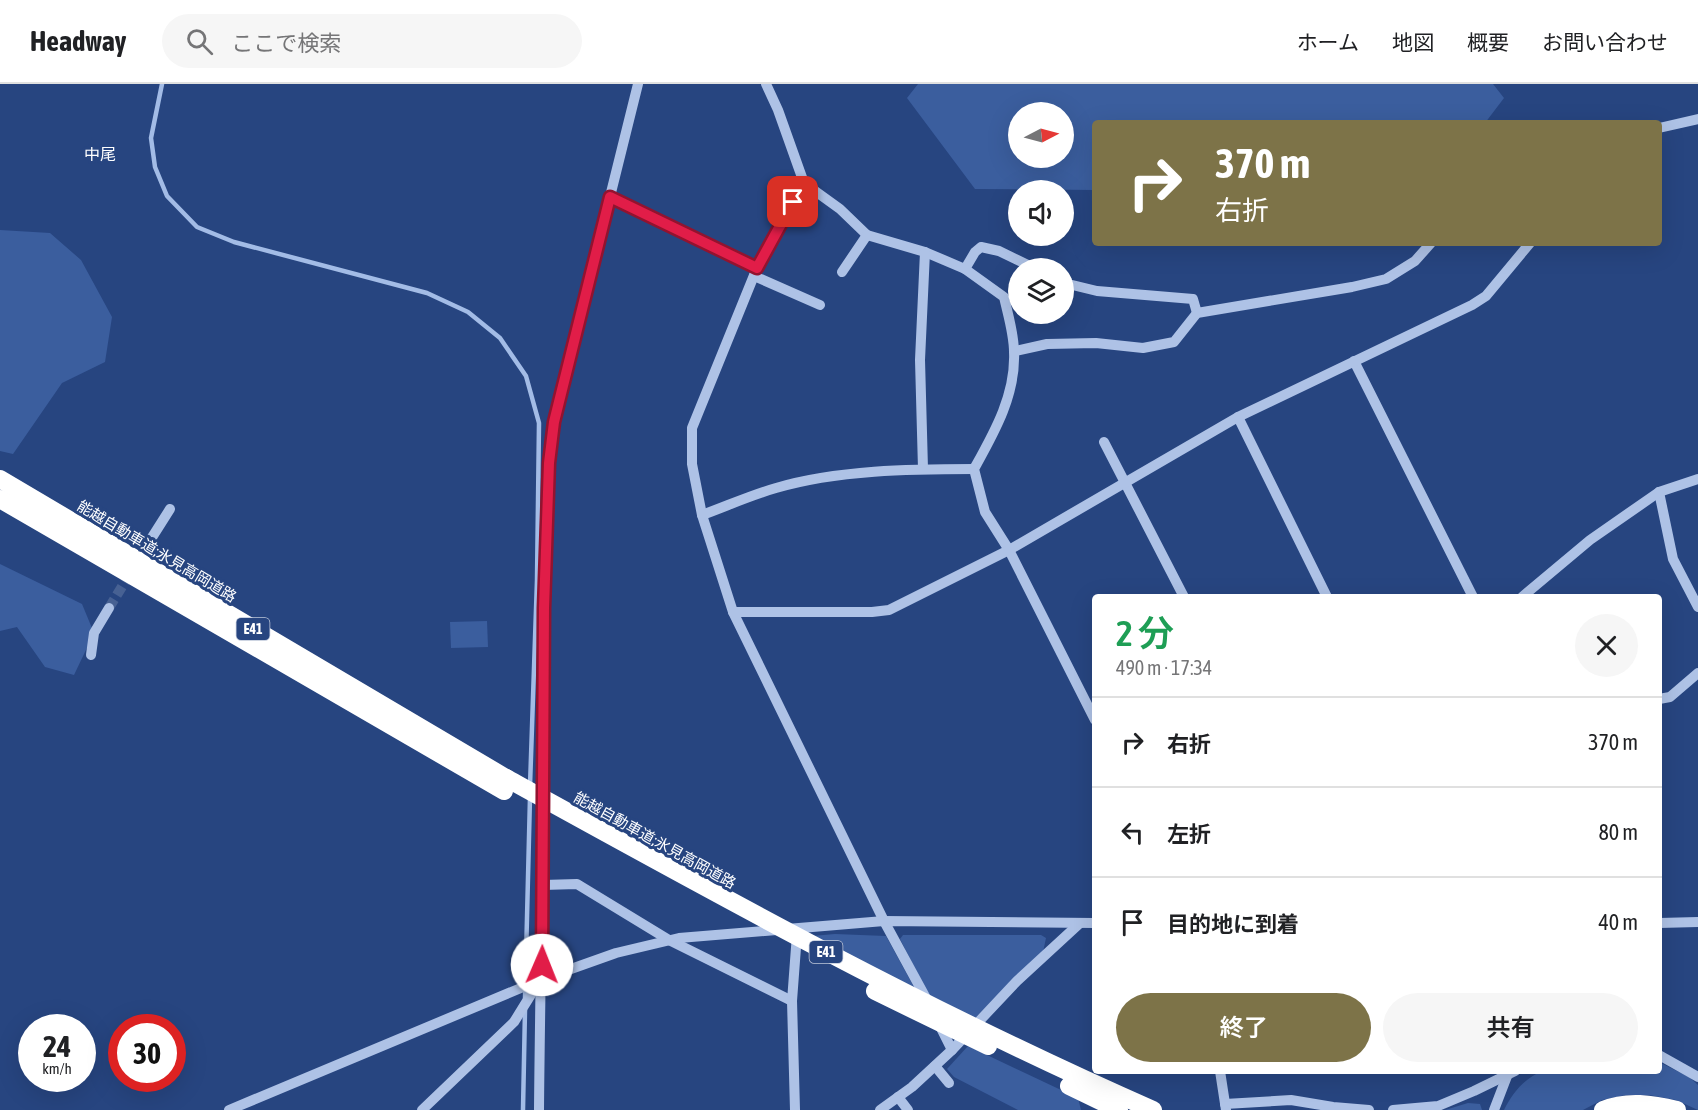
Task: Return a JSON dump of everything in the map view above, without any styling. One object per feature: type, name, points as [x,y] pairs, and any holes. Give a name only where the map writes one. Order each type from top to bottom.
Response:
[{"type":"highway","name":"能越自動車道;氷見高岡道路","points":[[0,479],[505,785]]},
{"type":"highway","name":"能越自動車道;氷見高岡道路","points":[[0,500],[822,964],[1119,1102],[1153,1110]]},
{"type":"highway","points":[[1119,1102],[1162,1110]]},
{"type":"highway","points":[[1603,1110],[1612,1106],[1650,1103],[1677,1110]]},
{"type":"street","points":[[539,1110],[544,608],[549,463],[554,422],[638,84]]},
{"type":"street","points":[[766,84],[778,110],[804,183],[840,209],[867,235],[925,252],[965,269],[1004,297],[1015,351],[1010,393],[994,432],[974,469],[985,512],[1009,550],[1092,714]]},
{"type":"street","points":[[1662,127],[1698,119]]},
{"type":"street","points":[[804,183],[755,272],[692,428],[692,464],[702,514],[733,612],[884,921],[952,1050]]},
{"type":"street","points":[[610,197],[820,305]]},
{"type":"street","points":[[843,272],[867,235]]},
{"type":"street","points":[[1015,351],[1047,344],[1096,343],[1143,348],[1174,342],[1197,313],[1352,287],[1386,279],[1415,261],[1428,246]]},
{"type":"street","points":[[733,612],[889,610],[1009,550],[1238,417],[1486,296],[1528,246]]},
{"type":"street","points":[[965,269],[975,252],[981,247],[999,251],[1013,258]]},
{"type":"street","points":[[922,469],[920,360],[925,252]]},
{"type":"street","points":[[1074,285],[1097,291],[1193,299],[1197,313]]},
{"type":"street","points":[[1354,362],[1471,594]]},
{"type":"street","points":[[1238,417],[1326,594]]},
{"type":"street","points":[[1104,442],[1182,594]]},
{"type":"street","points":[[702,514],[776,488],[822,477],[922,469],[974,469]]},
{"type":"street","points":[[1526,594],[1590,540],[1659,492],[1698,479]]},
{"type":"street","points":[[1659,492],[1673,559],[1698,607]]},
{"type":"street","points":[[151,539],[170,509]]},
{"type":"street","points":[[91,655],[94,633],[109,608]]},
{"type":"street","points":[[1662,698],[1670,697],[1698,673]]},
{"type":"street","points":[[543,885],[577,884],[669,940],[792,1001]]},
{"type":"street","points":[[228,1110],[540,980],[616,953],[669,940],[884,921],[1092,923]]},
{"type":"street","points":[[1662,922],[1698,922]]},
{"type":"street","points":[[880,1110],[952,1050],[1017,981],[1080,923]]},
{"type":"street","points":[[795,1110],[792,1001],[798,928]]},
{"type":"street","points":[[422,1110],[514,1022],[540,980]]},
{"type":"street","points":[[1662,1057],[1698,1077]]},
{"type":"street","points":[[934,1066],[949,1083]]},
{"type":"street","points":[[1220,1074],[1226,1107],[1291,1100],[1369,1110]]},
{"type":"street","points":[[1393,1110],[1438,1106],[1506,1074]]},
{"type":"street","points":[[1494,1110],[1509,1074]]},
{"type":"street","points":[[898,1097],[908,1110]]},
{"type":"shaded area","points":[[918,84],[1493,84],[1504,98],[1487,120],[1092,120],[1092,190],[1074,190],[1074,180],[1008,180],[1008,189],[975,189],[907,98]]},
{"type":"shaded area","points":[[0,230],[50,233],[81,260],[112,317],[105,362],[62,383],[13,454],[0,451]]},
{"type":"shaded area","points":[[0,564],[82,604],[94,633],[74,675],[45,667],[17,627],[0,631]]},
{"type":"shaded area","points":[[487,621],[488,647],[451,648],[450,622]]},
{"type":"shaded area","points":[[835,934],[886,936],[915,989],[812,936]]},
{"type":"shaded area","points":[[903,935],[1041,935],[1046,938],[1043,952],[975,1018],[929,996],[900,939]]},
{"type":"shaded area","points":[[968,1046],[1078,1098],[1081,1110],[1018,1110],[954,1077],[947,1069]]},
{"type":"shaded area","points":[[1662,1064],[1689,1077],[1698,1085],[1698,1110],[1676,1100],[1649,1095],[1626,1095],[1602,1100],[1583,1110],[1504,1110],[1511,1097],[1537,1074],[1662,1074]]},
{"type":"shaded area","points":[[1468,1103],[1480,1104],[1482,1110],[1445,1110]]},
{"type":"waterway","points":[[162,84],[151,138],[155,167],[167,196],[197,227],[234,242],[427,293],[468,312],[500,338],[526,376],[539,423],[537,580],[530,786]]},
{"type":"waterway","points":[[525,998],[530,797]]},
{"type":"waterway","points":[[523,1110],[525,1010]]},
{"type":"tunnel","points":[[109,608],[151,539]]},
{"type":"district","name":"中尾","points":[[100,154]]},
{"type":"route","points":[[542,965],[544,608],[549,463],[554,422],[610,197],[757,268],[793,202]]}]
